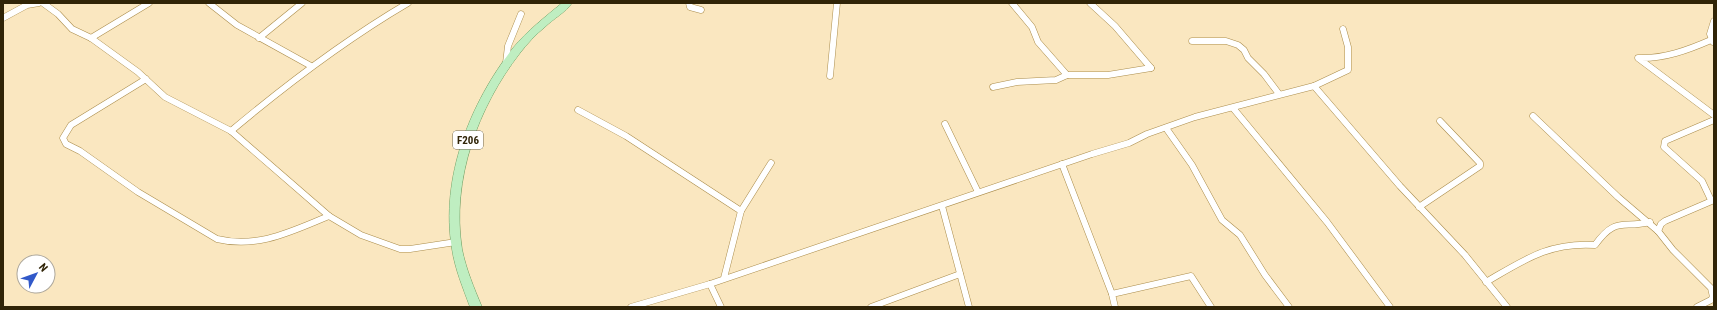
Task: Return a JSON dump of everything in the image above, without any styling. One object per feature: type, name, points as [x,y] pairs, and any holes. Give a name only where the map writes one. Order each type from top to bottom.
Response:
[{"type":"main road","name":"F206","points":[[476,307],[460,265],[456,242],[455,197],[462,156],[478,109],[506,64],[523,41],[568,3]]},
{"type":"street","points":[[3,18],[27,5],[39,3]]},
{"type":"street","points":[[43,3],[58,14],[72,29],[91,38],[146,79],[165,97],[231,131],[329,216],[361,235],[400,249],[410,249],[456,242]]},
{"type":"street","points":[[91,38],[149,3]]},
{"type":"street","points":[[259,38],[302,3]]},
{"type":"street","points":[[231,131],[273,94],[311,66],[369,25],[408,3]]},
{"type":"street","points":[[689,3],[690,7],[701,10]]},
{"type":"street","points":[[830,76],[837,3]]},
{"type":"street","points":[[1012,3],[1032,27],[1038,42],[1067,75]]},
{"type":"street","points":[[993,87],[1018,82],[1056,80],[1067,75],[1108,75],[1151,68],[1115,26],[1090,3]]},
{"type":"street","points":[[212,4],[237,25],[311,66]]},
{"type":"street","points":[[506,64],[508,46],[521,14]]},
{"type":"street","points":[[1714,20],[1709,35],[1713,42],[1649,59],[1638,58],[1714,115]]},
{"type":"street","points":[[631,307],[710,284],[724,278],[942,206],[978,192],[1129,143],[1147,134],[1195,117],[1314,86],[1348,70],[1348,47],[1343,29]]},
{"type":"street","points":[[1192,41],[1226,41],[1238,45],[1244,50],[1248,58],[1264,74],[1279,94]]},
{"type":"street","points":[[146,79],[71,125],[63,138],[66,144],[138,192],[217,239],[226,242],[263,240],[286,233],[329,216]]},
{"type":"street","points":[[1314,86],[1420,207],[1465,254],[1507,307]]},
{"type":"street","points":[[1233,108],[1327,222],[1390,307]]},
{"type":"street","points":[[578,110],[626,136],[740,211]]},
{"type":"street","points":[[1533,116],[1618,197],[1658,231],[1674,250],[1711,288],[1713,297],[1711,300],[1697,307]]},
{"type":"street","points":[[1658,231],[1661,224],[1665,221],[1682,215],[1712,200],[1702,182],[1667,150],[1664,144],[1665,141],[1686,130],[1699,127],[1714,120]]},
{"type":"street","points":[[1420,207],[1480,166],[1480,163],[1440,121]]},
{"type":"street","points":[[945,124],[978,192]]},
{"type":"street","points":[[1166,128],[1192,165],[1222,220],[1240,235],[1265,275],[1288,307]]},
{"type":"street","points":[[724,278],[740,211],[771,162]]},
{"type":"street","points":[[1062,164],[1112,294],[1115,307]]},
{"type":"street","points":[[942,206],[969,307]]},
{"type":"street","points":[[1486,282],[1539,252],[1565,244],[1578,243],[1595,245],[1605,230],[1621,224],[1642,225],[1651,222]]},
{"type":"street","points":[[874,307],[960,274]]},
{"type":"street","points":[[1112,294],[1191,276],[1212,307]]},
{"type":"street","points":[[710,284],[721,307]]}]
